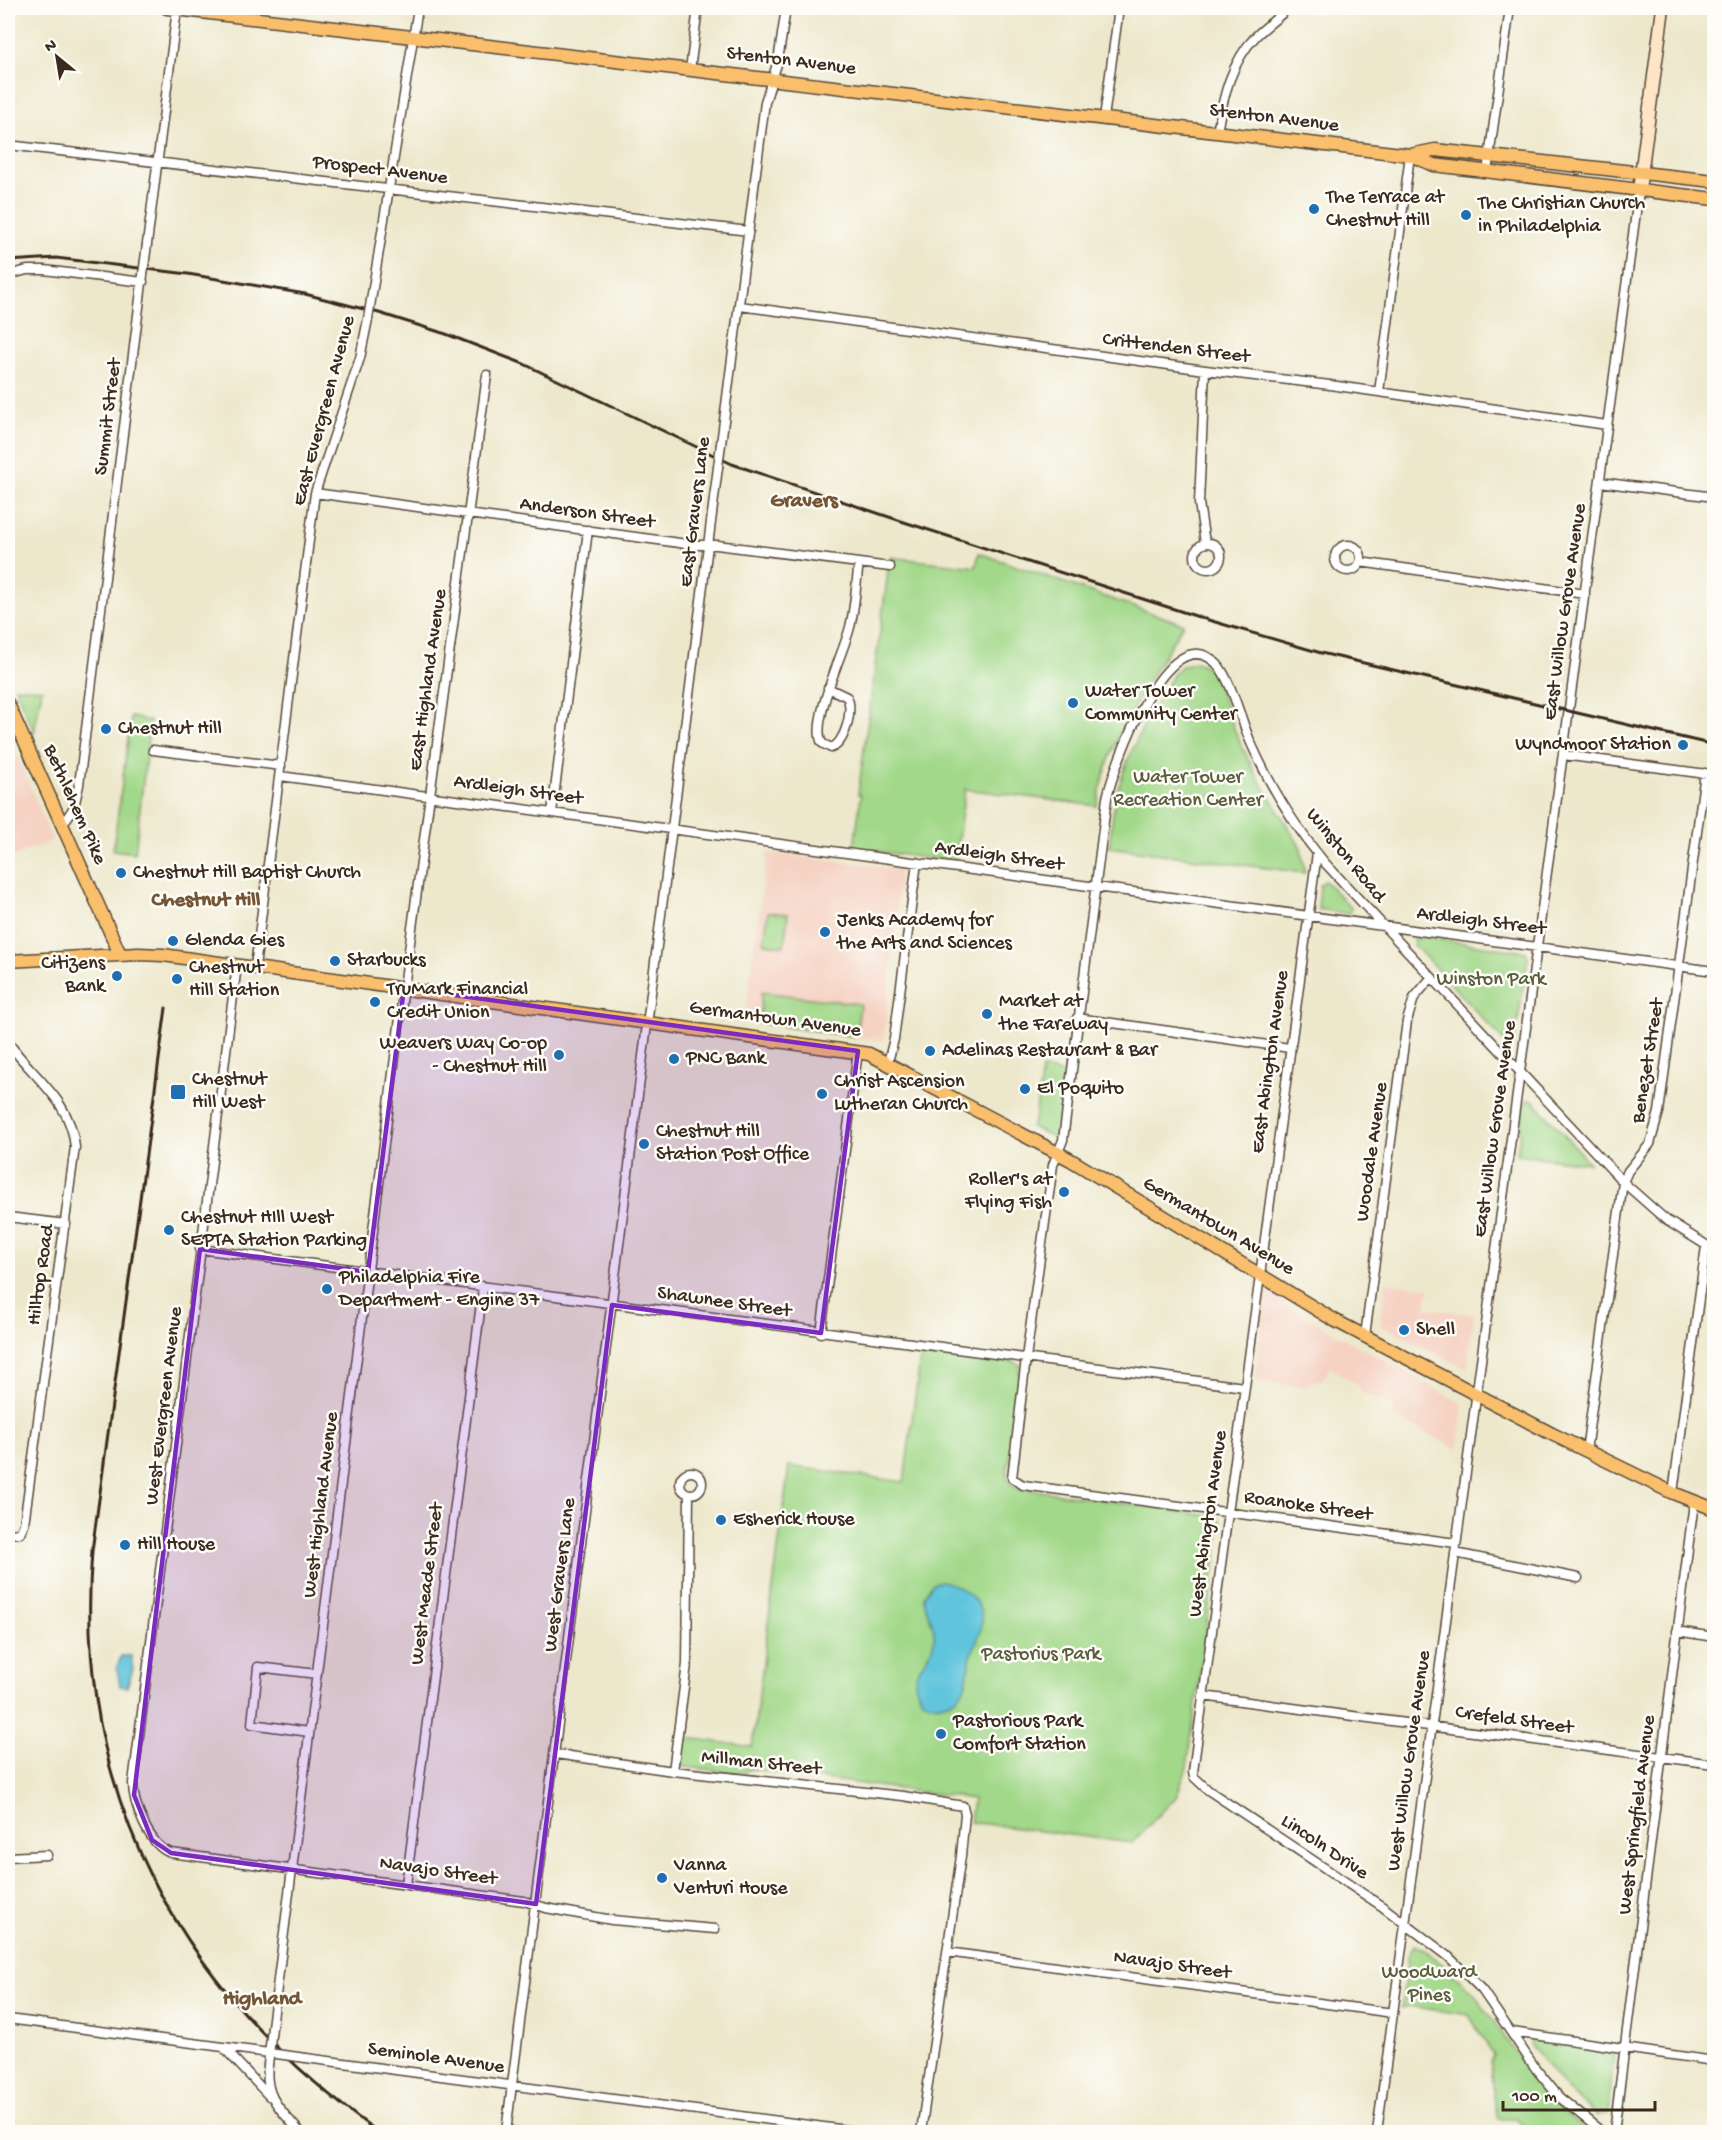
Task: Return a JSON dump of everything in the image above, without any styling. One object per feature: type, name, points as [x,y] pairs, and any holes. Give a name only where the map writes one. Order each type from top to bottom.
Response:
[{"type":"main road","name":"Stenton Avenue","points":[[172,8],[1410,155],[1434,165],[1714,199]]},
{"type":"main road","name":"Stenton Avenue","points":[[1410,155],[1435,150],[1714,181]]},
{"type":"main road","name":"Bethlehem Pike","points":[[8,704],[120,954]]},
{"type":"main road","name":"Germantown Avenue","points":[[8,961],[120,954],[156,955],[858,1051],[888,1062],[1058,1153],[1365,1336],[1586,1451],[1673,1493],[1714,1509]]},
{"type":"street","name":"Summit Street","points":[[62,826],[74,807],[81,776],[158,162],[172,8]]},
{"type":"street","name":"East Evergreen Avenue","points":[[255,968],[315,493],[360,358],[418,8]]},
{"type":"street","points":[[690,69],[698,8]]},
{"type":"street","name":"East Gravers Lane","points":[[647,1022],[765,102],[778,61],[786,8]]},
{"type":"street","points":[[1104,118],[1119,8]]},
{"type":"street","points":[[1217,132],[1226,87],[1236,65],[1254,37],[1288,8]]},
{"type":"street","points":[[1487,172],[1510,8]]},
{"type":"street","points":[[1639,190],[1663,8]]},
{"type":"street","name":"Prospect Avenue","points":[[8,145],[749,231]]},
{"type":"street","points":[[1379,392],[1410,155]]},
{"type":"street","name":"East Willow Grove Avenue","points":[[1476,1395],[1639,190]]},
{"type":"street","points":[[8,275],[27,270],[44,270],[143,278]]},
{"type":"street","name":"Crittenden Street","points":[[740,306],[1379,392],[1607,426]]},
{"type":"street","points":[[1204,543],[1199,503],[1205,370]]},
{"type":"street","name":"East Highland Avenue","points":[[404,988],[487,375]]},
{"type":"street","points":[[1600,482],[1714,497]]},
{"type":"street","name":"Anderson Street","points":[[315,493],[588,530],[890,567]]},
{"type":"street","points":[[552,813],[588,530]]},
{"type":"street","points":[[1360,562],[1585,594]]},
{"type":"street","points":[[828,688],[847,697],[850,705],[842,738],[831,747],[822,743],[819,734],[828,688],[851,624],[859,563]]},
{"type":"street","name":"Winston Road","points":[[1095,886],[1109,788],[1125,745],[1146,702],[1167,669],[1184,656],[1198,655],[1211,659],[1222,670],[1268,778],[1317,853],[1381,926],[1623,1182],[1666,1220],[1710,1248]]},
{"type":"street","name":"Ardleigh Street","points":[[153,750],[430,796],[1714,971]]},
{"type":"street","points":[[1563,755],[1710,774]]},
{"type":"street","name":"Benezet Street","points":[[1586,1451],[1623,1182],[1628,1171],[1646,1151],[1657,1126],[1679,966],[1710,774]]},
{"type":"street","name":"East Abington Avenue","points":[[1260,1275],[1317,853]]},
{"type":"street","points":[[888,1062],[894,1039],[917,862]]},
{"type":"street","points":[[1026,1358],[1053,1165],[1063,1140],[1095,886]]},
{"type":"street","name":"West Evergreen Avenue","points":[[158,1846],[150,1835],[134,1795],[134,1783],[237,965]]},
{"type":"street","name":"Woodale Avenue","points":[[1365,1336],[1407,1021],[1414,998],[1431,978]]},
{"type":"street","name":"West Highland Avenue","points":[[271,2098],[266,2081],[272,2027],[404,988]]},
{"type":"street","points":[[1077,1018],[1290,1047]]},
{"type":"street","name":"West Gravers Lane","points":[[506,2133],[556,1754],[647,1022]]},
{"type":"street","name":"Hilltop Road","points":[[8,1042],[61,1102],[72,1127],[74,1160],[24,1524],[20,1533],[8,1534]]},
{"type":"street","points":[[820,1333],[858,1051]]},
{"type":"street","points":[[8,1216],[66,1224]]},
{"type":"street","points":[[1673,1493],[1710,1248]]},
{"type":"street","name":"Shawnee Street","points":[[200,1249],[820,1333],[1244,1387]]},
{"type":"street","name":"West Abington Avenue","points":[[1194,1778],[1193,1766],[1260,1275]]},
{"type":"street","name":"West Meade Street","points":[[406,1885],[483,1288]]},
{"type":"street","name":"Roanoke Street","points":[[1026,1358],[1025,1382],[1012,1472],[1013,1480],[1023,1485],[1227,1512],[1456,1548],[1578,1578]]},
{"type":"street","name":"West Willow Grove Avenue","points":[[1377,2133],[1476,1395]]},
{"type":"street","points":[[673,1771],[687,1665],[689,1494]]},
{"type":"street","name":"West Springfield Avenue","points":[[1614,2133],[1694,1502]]},
{"type":"street","points":[[1677,1631],[1714,1636]]},
{"type":"street","points":[[309,1732],[252,1724],[258,1667],[317,1674]]},
{"type":"street","name":"Crefeld Street","points":[[1203,1696],[1714,1764]]},
{"type":"street","name":"Millman Street","points":[[556,1754],[673,1771],[903,1796],[963,1806],[964,1827],[947,1952]]},
{"type":"street","name":"Lincoln Drive","points":[[1194,1778],[1208,1790],[1405,1923],[1461,1968],[1482,1990],[1536,2069],[1559,2097],[1602,2133]]},
{"type":"street","name":"Navajo Street","points":[[158,1846],[171,1853],[536,1904],[612,1920],[715,1929]]},
{"type":"street","points":[[8,1857],[47,1855]]},
{"type":"street","points":[[921,2133],[947,1952]]},
{"type":"street","name":"Navajo Street","points":[[947,1952],[1393,2013]]},
{"type":"street","name":"Seminole Avenue","points":[[8,2019],[861,2133]]},
{"type":"street","points":[[1512,2032],[1714,2061]]},
{"type":"street","points":[[224,2048],[300,2133]]},
{"type":"highlighted area","points":[[404,988],[858,1051],[821,1333],[612,1305],[536,1904],[171,1853],[152,1840],[134,1795],[200,1249],[368,1272]]},
{"type":"shaded area","points":[[8,732],[52,840],[8,859]]},
{"type":"shaded area","name":"Jenks Academy for the Arts and Sciences","points":[[767,853],[900,869],[884,1041],[744,1021]]},
{"type":"shaded area","points":[[1386,1282],[1429,1288],[1426,1308],[1474,1314],[1467,1369],[1380,1325]]},
{"type":"shaded area","points":[[1269,1292],[1284,1301],[1286,1306],[1463,1404],[1458,1449],[1392,1416],[1395,1407],[1361,1392],[1358,1385],[1330,1368],[1322,1380],[1316,1380],[1305,1387],[1256,1380],[1264,1295]]},
{"type":"green space","name":"Water Tower Recreation Center","points":[[979,553],[1183,624],[1131,711],[1120,734],[1102,781],[1097,806],[965,789],[955,862],[854,848],[861,795],[858,794],[890,557],[976,567]]},
{"type":"green space","name":"Water Tower Recreation Center","points":[[1195,662],[1204,665],[1214,674],[1236,734],[1255,773],[1301,848],[1305,873],[1109,847],[1115,798],[1127,762],[1144,724],[1175,672],[1182,666]]},
{"type":"green space","points":[[15,687],[42,689],[34,733]]},
{"type":"green space","points":[[131,717],[150,721],[135,853],[113,850]]},
{"type":"green space","points":[[1325,881],[1351,908],[1350,914],[1318,909],[1320,885]]},
{"type":"green space","points":[[768,912],[788,914],[784,946],[764,943]]},
{"type":"green space","name":"Winston Park","points":[[1422,937],[1526,952],[1528,957],[1514,1045],[1507,1044],[1414,945],[1413,939]]},
{"type":"green space","points":[[762,992],[860,1004],[856,1037],[759,1023]]},
{"type":"green space","points":[[1042,1069],[1066,1074],[1058,1133],[1053,1137],[1031,1127],[1035,1118]]},
{"type":"green space","points":[[1529,1099],[1533,1100],[1589,1163],[1517,1155],[1524,1105]]},
{"type":"green space","name":"Pastorius Park","points":[[921,1352],[1015,1362],[1020,1365],[1017,1407],[1007,1474],[1008,1481],[1014,1487],[1217,1517],[1221,1521],[1187,1768],[1176,1797],[1132,1843],[970,1822],[973,1799],[751,1769],[742,1773],[685,1767],[680,1762],[682,1737],[752,1747],[789,1466],[904,1482]]},
{"type":"green space","name":"Woodward Pines","points":[[1414,1945],[1427,1951],[1474,1993],[1535,2081],[1554,2104],[1586,2132],[1530,2132],[1516,2119],[1499,2119],[1490,2062],[1493,2055],[1469,2015],[1409,2006],[1401,2008],[1408,1956]]},
{"type":"green space","points":[[1532,2039],[1606,2051],[1614,2056],[1608,2114],[1597,2116],[1566,2089],[1530,2044]]},
{"type":"water","points":[[942,1581],[969,1594],[979,1606],[982,1620],[963,1691],[953,1700],[936,1705],[923,1699],[915,1683],[918,1670],[934,1641],[934,1629],[924,1595],[933,1583]]},
{"type":"water","points":[[121,1656],[131,1656],[133,1669],[127,1687],[120,1686],[117,1668]]},
{"type":"railway","points":[[8,261],[56,258],[188,274],[305,294],[379,313],[446,334],[524,364],[732,464],[901,521],[1205,619],[1321,653],[1714,745]]},
{"type":"railway","points":[[166,1008],[92,1551],[90,1641],[101,1725],[122,1805],[154,1880],[196,1951],[247,2016],[308,2077],[378,2132]]},
{"type":"place","name":"The Terrace at Chestnut Hill","points":[[1314,209]]},
{"type":"place","name":"The Christian Church in Philadelphia","points":[[1466,215]]},
{"type":"place","name":"Water Tower Community Center","points":[[1073,703]]},
{"type":"place","name":"Chestnut Hill","points":[[106,729]]},
{"type":"place","name":"Wyndmoor Station","points":[[1683,745]]},
{"type":"place","name":"Chestnut Hill Baptist Church","points":[[121,873]]},
{"type":"place","name":"Jenks Academy for the Arts and Sciences","points":[[825,932]]},
{"type":"place","name":"Glenda Gies","points":[[173,941]]},
{"type":"place","name":"Starbucks","points":[[335,961]]},
{"type":"place","name":"Citizens Bank","points":[[117,976]]},
{"type":"place","name":"Chestnut Hill Station","points":[[177,979]]},
{"type":"place","name":"TruMark Financial Credit Union","points":[[375,1002]]},
{"type":"place","name":"Market at the Fareway","points":[[987,1014]]},
{"type":"place","name":"Adelinas Restaurant & Bar","points":[[930,1051]]},
{"type":"place","name":"Weavers Way Co‑op - Chestnut Hill","points":[[559,1055]]},
{"type":"place","name":"PNC Bank","points":[[674,1059]]},
{"type":"place","name":"El Poquito","points":[[1025,1089]]},
{"type":"place","name":"Chestnut Hill West","points":[[178,1092]]},
{"type":"place","name":"Christ Ascension Lutheran Church","points":[[822,1094]]},
{"type":"place","name":"Chestnut Hill Station Post Office","points":[[644,1144]]},
{"type":"place","name":"Roller's at Flying Fish","points":[[1064,1192]]},
{"type":"place","name":"Chestnut HIll West SEPTA Station Parking","points":[[169,1230]]},
{"type":"place","name":"Philadelphia Fire Department - Engine 37","points":[[327,1289]]},
{"type":"place","name":"Shell","points":[[1404,1330]]},
{"type":"place","name":"Esherick House","points":[[721,1520]]},
{"type":"place","name":"Hill House","points":[[125,1545]]},
{"type":"place","name":"Pastorious Park Comfort Station","points":[[941,1734]]},
{"type":"place","name":"Vanna Venturi House","points":[[662,1878]]},
{"type":"district","name":"Gravers","points":[[804,502]]},
{"type":"district","name":"Chestnut Hill","points":[[206,901]]},
{"type":"district","name":"Highland","points":[[262,2000]]}]
